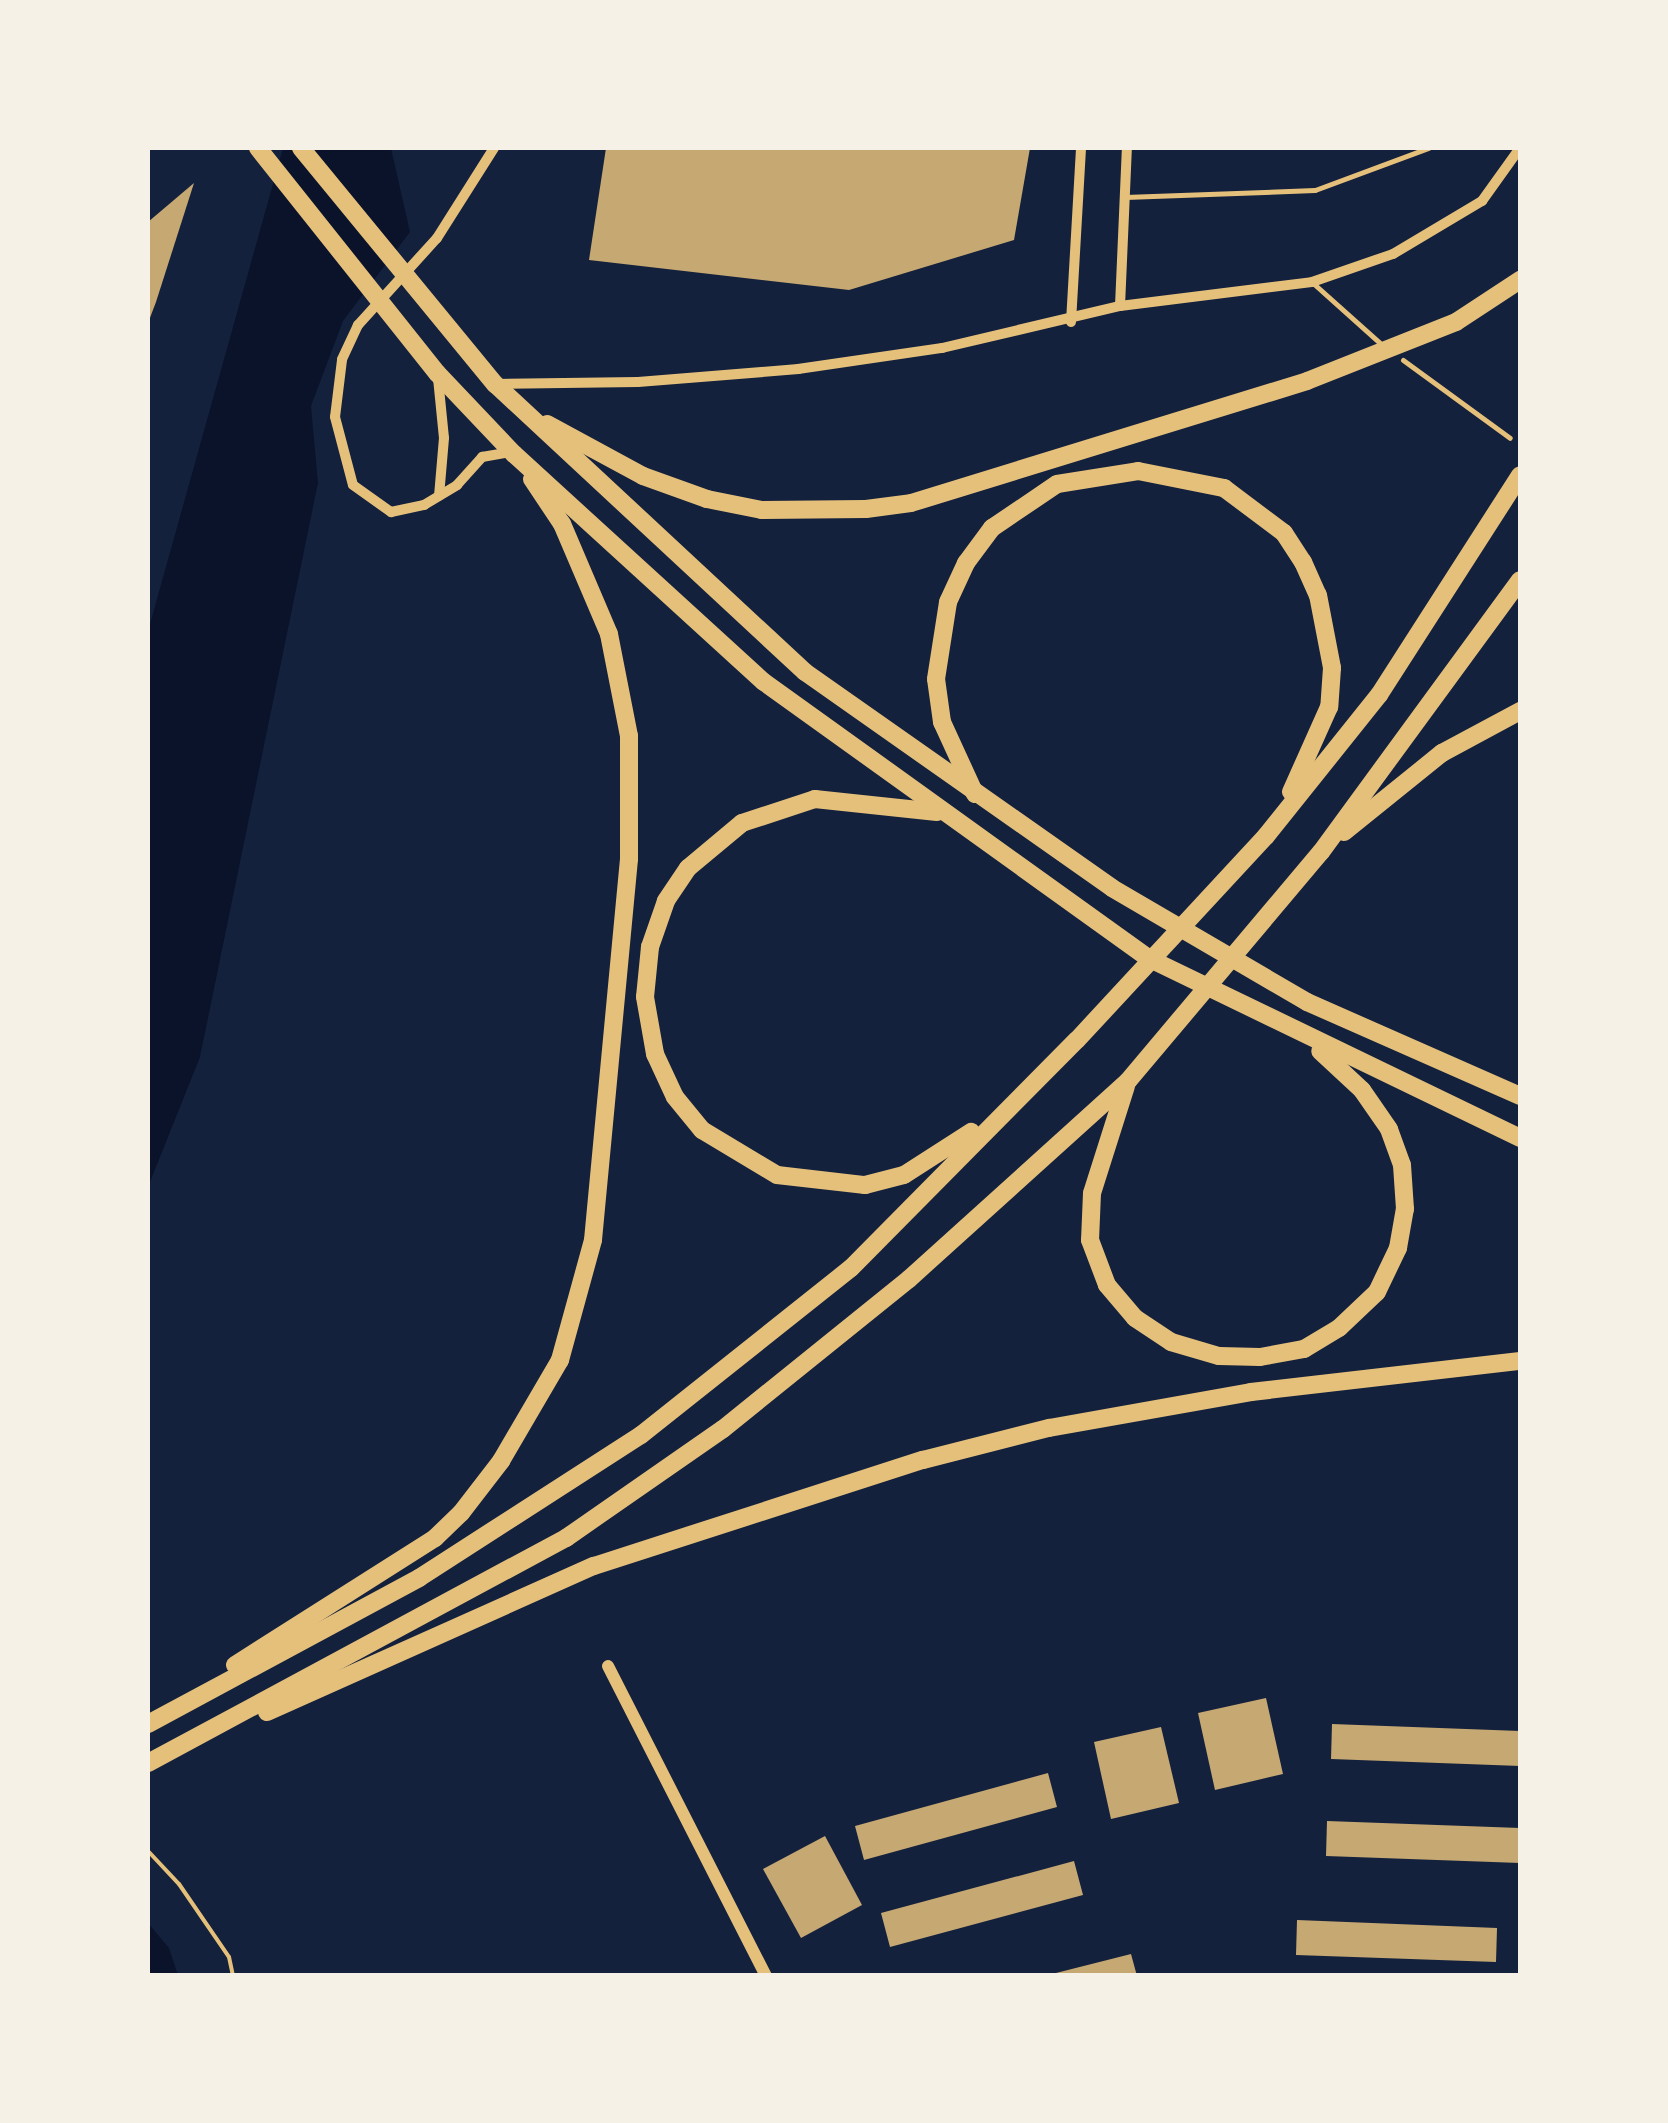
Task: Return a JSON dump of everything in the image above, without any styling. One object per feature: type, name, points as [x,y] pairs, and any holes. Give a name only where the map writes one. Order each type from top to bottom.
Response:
[{"type":"highway","points":[[258,148],[436,372],[514,454],[764,682],[1150,959],[1308,1039],[1520,1138]]},
{"type":"highway","points":[[301,148],[423,302],[495,384],[806,672],[1112,888],[1307,1002],[1515,1091]]},
{"type":"highway","points":[[528,414],[643,476],[706,499],[762,510],[866,510],[911,502],[1308,381],[1456,322],[1520,280]]},
{"type":"highway","points":[[148,1722],[435,1538],[501,1462],[560,1360],[593,1240],[632,767],[609,634],[562,524],[514,454]]},
{"type":"highway","points":[[975,794],[942,722],[936,679],[948,602],[966,563],[992,528],[1058,484],[1138,470],[1179,475],[1224,488],[1284,533],[1318,595],[1327,633],[1329,707],[1314,751],[1266,836]]},
{"type":"highway","points":[[148,1722],[420,1578],[641,1435],[851,1268],[1078,1040],[1266,836],[1379,695],[1520,475]]},
{"type":"highway","points":[[148,1764],[566,1538],[723,1430],[909,1279],[1128,1081],[1321,852],[1520,580]]},
{"type":"highway","points":[[1321,852],[1408,778],[1494,721],[1520,711]]},
{"type":"highway","points":[[941,812],[814,799],[742,824],[688,868],[666,901],[650,947],[645,998],[656,1054],[675,1097],[702,1130],[778,1175],[865,1185],[904,1175],[948,1152],[1078,1040]]},
{"type":"highway","points":[[1128,1081],[1092,1193],[1090,1240],[1107,1285],[1135,1318],[1171,1342],[1219,1356],[1304,1348],[1339,1328],[1377,1292],[1398,1248],[1405,1209],[1402,1165],[1389,1129],[1362,1090],[1308,1039]]},
{"type":"highway","points":[[148,1764],[594,1566],[923,1460],[1049,1428],[1251,1392],[1520,1360]]},
{"type":"street","points":[[494,148],[437,238],[358,325],[337,381],[340,445],[362,496],[391,512],[439,496],[491,452],[514,454]]},
{"type":"street","points":[[1071,322],[1081,148]]},
{"type":"street","points":[[1120,306],[1127,148]]},
{"type":"street","points":[[495,384],[638,382],[798,369],[1071,322],[1120,306],[1312,282],[1392,254],[1482,201],[1520,148]]},
{"type":"street","points":[[436,372],[444,438],[439,496]]},
{"type":"street","points":[[608,1666],[766,1976]]},
{"type":"lane","points":[[1125,198],[1315,190],[1428,148]]},
{"type":"lane","points":[[1312,282],[1380,343]]},
{"type":"lane","points":[[1403,360],[1510,438]]},
{"type":"path","points":[[148,1851],[179,1884],[229,1957],[233,1976]]},
{"type":"water","points":[[283,148],[391,148],[410,232],[343,321],[311,406],[318,483],[200,1057],[148,1187],[148,631]]},
{"type":"water","points":[[148,1923],[169,1948],[178,1975],[148,1975]]},
{"type":"building","points":[[606,148],[1030,148],[1014,240],[849,290],[589,260]]},
{"type":"building","points":[[194,183],[156,302],[148,323],[148,222]]},
{"type":"building","points":[[1266,1698],[1283,1774],[1215,1790],[1198,1713]]},
{"type":"building","points":[[1332,1724],[1520,1731],[1520,1766],[1331,1759]]},
{"type":"building","points":[[1161,1727],[1179,1803],[1111,1819],[1094,1742]]},
{"type":"building","points":[[1048,1773],[1057,1807],[864,1860],[855,1826]]},
{"type":"building","points":[[1327,1821],[1520,1828],[1520,1863],[1326,1856]]},
{"type":"building","points":[[825,1836],[862,1905],[801,1938],[763,1869]]},
{"type":"building","points":[[1074,1861],[1083,1895],[890,1947],[881,1913]]},
{"type":"building","points":[[1297,1920],[1497,1928],[1496,1962],[1296,1955]]},
{"type":"building","points":[[1131,1954],[1137,1976],[1052,1976],[1052,1974]]}]
